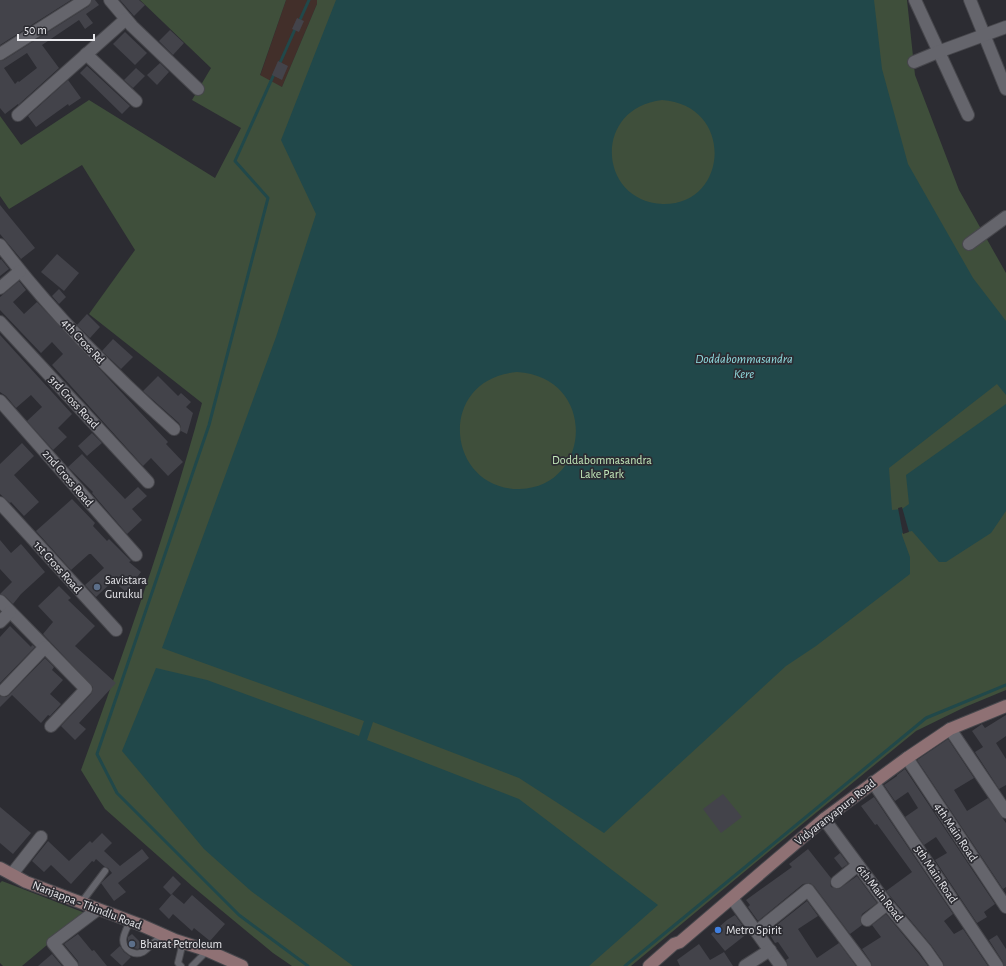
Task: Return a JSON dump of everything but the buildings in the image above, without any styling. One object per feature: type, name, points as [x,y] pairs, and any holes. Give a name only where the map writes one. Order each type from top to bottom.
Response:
[{"type":"main road","name":"Vidyaranyapura Road","points":[[649,966],[674,944],[680,942],[824,819],[873,782],[950,728],[1006,706]]},
{"type":"main road","name":"Nanjappa - Thindlu Road","points":[[4,872],[26,882],[97,910],[130,921],[242,966]]},
{"type":"main road","name":"Vidyaranyapura Road","points":[[659,966],[678,949],[680,942]]},
{"type":"street","points":[[0,54],[85,0]]},
{"type":"street","points":[[110,0],[126,19],[198,89]]},
{"type":"street","points":[[916,0],[938,52],[968,114]]},
{"type":"street","points":[[970,0],[1006,89]]},
{"type":"street","points":[[18,115],[126,19]]},
{"type":"street","points":[[914,62],[1006,27]]},
{"type":"street","points":[[86,54],[136,101]]},
{"type":"street","points":[[969,244],[1006,217]]},
{"type":"street","name":"4th Cross Rd","points":[[0,245],[20,271],[86,344],[129,389],[174,429]]},
{"type":"street","points":[[0,288],[20,271]]},
{"type":"street","name":"3rd Cross Road","points":[[0,322],[148,482]]},
{"type":"street","name":"2nd Cross Road","points":[[0,401],[136,555]]},
{"type":"street","name":"1st Cross Road","points":[[0,503],[116,630]]},
{"type":"street","points":[[0,601],[86,689],[51,726]]},
{"type":"street","points":[[0,622],[10,612]]},
{"type":"street","points":[[4,690],[45,647]]},
{"type":"street","points":[[950,728],[1006,812]]},
{"type":"street","name":"4th Main Road","points":[[907,758],[1006,907]]},
{"type":"street","name":"5th Main Road","points":[[873,782],[997,966]]},
{"type":"street","name":"6th Main Road","points":[[824,819],[887,904],[938,966]]},
{"type":"street","points":[[4,872],[41,837]]},
{"type":"street","points":[[837,882],[858,865]]},
{"type":"street","points":[[757,930],[808,890],[865,966]]},
{"type":"street","points":[[732,898],[757,930],[781,966]]},
{"type":"street","points":[[868,920],[887,904]]},
{"type":"street","points":[[72,966],[53,943],[97,910]]},
{"type":"street","points":[[745,966],[770,950]]},
{"type":"lane","points":[[81,903],[105,871]]},
{"type":"lane","points":[[130,921],[123,938],[123,943],[127,949],[134,954],[143,952],[163,934]]},
{"type":"lane","points":[[181,966],[178,963],[183,942]]},
{"type":"lane","points":[[192,966],[207,951]]},
{"type":"shaded area","points":[[286,0],[317,0],[317,4],[282,87],[260,76]]},
{"type":"green space","name":"Doddabommasandra Kere","points":[[140,0],[286,0],[260,75],[282,87],[317,4],[317,0],[907,0],[915,75],[959,190],[1006,273],[1006,690],[965,707],[916,731],[631,966],[292,966],[273,953],[192,886],[105,809],[81,770],[130,634],[175,496],[202,403],[89,314],[135,250],[82,165],[9,209],[0,196],[0,116],[21,145],[89,100],[215,178],[241,128],[192,100],[211,68]]},
{"type":"green space","points":[[2,881],[85,913],[22,966],[3,966],[0,963],[0,883]]},
{"type":"water","name":"Doddabommasandra Kere","points":[[336,0],[874,0],[882,69],[908,164],[973,278],[1006,321],[1006,395],[997,384],[889,468],[892,510],[902,509],[909,504],[906,475],[1006,404],[1006,511],[991,533],[946,562],[939,562],[912,531],[902,533],[910,557],[910,574],[816,646],[786,666],[604,833],[519,778],[373,722],[367,740],[519,799],[658,905],[589,966],[353,966],[251,891],[204,849],[122,751],[156,668],[207,680],[359,736],[364,721],[162,648],[276,337],[316,214],[281,140]],"holes":[[[662,100],[686,106],[702,118],[712,135],[715,154],[711,173],[701,189],[685,200],[663,204],[641,199],[626,188],[616,172],[612,154],[614,136],[623,119],[639,107]],[[517,372],[543,378],[562,392],[573,411],[576,432],[572,452],[561,471],[544,484],[520,489],[495,485],[477,472],[465,454],[460,434],[462,412],[472,393],[491,379]]]},
{"type":"pier","points":[[902,507],[909,532],[903,534],[898,508]]},
{"type":"waterway","points":[[299,22],[309,0]]},
{"type":"waterway","points":[[279,65],[296,27]]},
{"type":"waterway","points":[[275,72],[235,161],[268,198],[209,425],[97,754],[117,793],[239,915],[308,966]]},
{"type":"waterway","points":[[625,966],[926,718],[1006,685]]},
{"type":"place","name":"Savistara Gurukul","points":[[97,587]]},
{"type":"place","name":"Metro Spirit","points":[[718,930]]},
{"type":"place","name":"Bharat Petroleum","points":[[132,944]]},
{"type":"park label","name":"Doddabommasandra Lake Park","points":[[602,467]]}]
